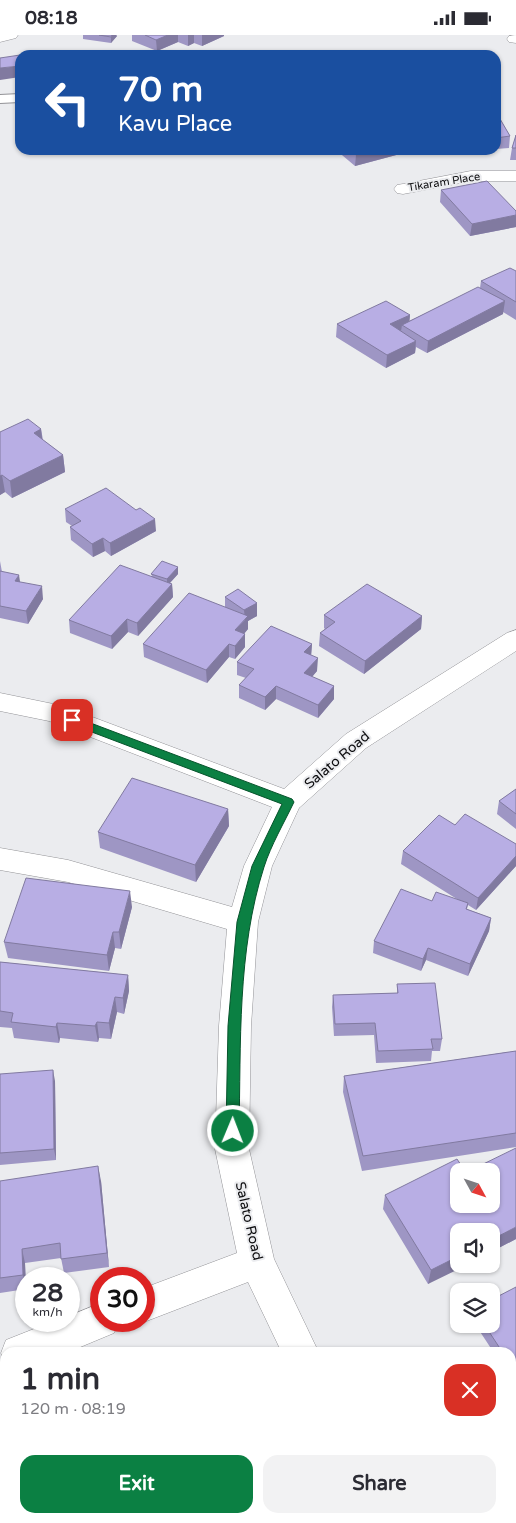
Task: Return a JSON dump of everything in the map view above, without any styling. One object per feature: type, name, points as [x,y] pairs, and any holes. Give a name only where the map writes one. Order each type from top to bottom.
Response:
[{"type":"street","points":[[0,37],[10,35]]},
{"type":"street","name":"Tikaram Place","points":[[403,189],[471,176],[516,176]]},
{"type":"street","name":"Salato Road","points":[[298,1347],[258,1262],[232,1149],[235,1026],[243,922],[258,866],[288,802],[356,741],[516,639]]},
{"type":"street","points":[[0,702],[54,713],[288,802]]},
{"type":"street","points":[[0,859],[68,871],[243,922]]},
{"type":"street","points":[[155,1301],[258,1262]]},
{"type":"street","points":[[34,1347],[90,1325]]},
{"type":"lane","points":[[0,99],[15,98]]},
{"type":"building","points":[[145,35],[168,35],[156,40]]},
{"type":"building","points":[[15,56],[15,66],[0,68],[0,58]]},
{"type":"building","points":[[501,121],[510,136],[501,137]]},
{"type":"building","points":[[516,135],[516,148],[512,148]]},
{"type":"building","points":[[487,181],[516,211],[516,215],[472,224],[441,190]]},
{"type":"building","points":[[510,268],[516,271],[516,302],[481,281]]},
{"type":"building","points":[[478,287],[505,301],[428,341],[402,325]]},
{"type":"building","points":[[386,301],[410,315],[390,324],[416,341],[387,355],[337,324]]},
{"type":"building","points":[[28,419],[41,429],[34,433],[63,455],[10,481],[2,475],[0,476],[0,432]]},
{"type":"building","points":[[106,488],[136,510],[140,508],[155,519],[110,543],[103,538],[92,544],[70,527],[81,521],[65,509]]},
{"type":"building","points":[[162,561],[178,567],[167,579],[151,574]]},
{"type":"building","points":[[120,565],[172,584],[137,623],[127,619],[111,636],[69,620]]},
{"type":"building","points":[[0,571],[19,575],[15,581],[42,586],[26,611],[0,606]]},
{"type":"building","points":[[367,584],[422,616],[365,661],[320,633],[335,622],[324,615]]},
{"type":"building","points":[[238,589],[257,603],[244,610],[225,597]]},
{"type":"building","points":[[189,593],[248,616],[235,630],[245,634],[235,646],[229,644],[206,670],[143,644]]},
{"type":"building","points":[[271,626],[312,644],[304,652],[318,658],[304,673],[334,686],[318,705],[276,686],[265,697],[239,685],[254,669],[237,662]]},
{"type":"building","points":[[132,778],[228,809],[195,865],[98,832]]},
{"type":"building","points":[[516,789],[516,814],[499,801]]},
{"type":"building","points":[[465,814],[516,844],[516,856],[478,898],[403,851],[439,815],[455,825]]},
{"type":"building","points":[[26,878],[130,891],[119,932],[113,932],[107,955],[4,942]]},
{"type":"building","points":[[401,889],[432,901],[436,892],[468,903],[466,909],[491,918],[470,964],[428,948],[423,959],[374,941]]},
{"type":"building","points":[[0,962],[128,975],[123,998],[115,997],[109,1023],[97,1022],[95,1026],[57,1023],[56,1027],[11,1022],[13,1013],[0,1011]]},
{"type":"building","points":[[435,983],[442,1039],[431,1039],[433,1049],[378,1051],[375,1023],[335,1024],[333,995],[398,993],[397,984]]},
{"type":"building","points":[[516,1051],[516,1133],[363,1156],[344,1076]]},
{"type":"building","points":[[53,1070],[54,1149],[0,1153],[0,1074]]},
{"type":"building","points":[[516,1148],[516,1227],[500,1235],[500,1223],[450,1223],[450,1260],[431,1270],[385,1195],[457,1159],[460,1163],[450,1163],[450,1213],[500,1213],[500,1163],[485,1163]]},
{"type":"building","points":[[98,1166],[107,1253],[61,1259],[60,1243],[22,1249],[23,1267],[15,1267],[15,1276],[0,1278],[0,1181]]},
{"type":"building","points":[[516,1287],[516,1347],[499,1347],[490,1333],[500,1333],[500,1295]]},
{"type":"route","points":[[72,720],[288,802],[258,866],[243,922],[235,1026],[233,1131]]}]
